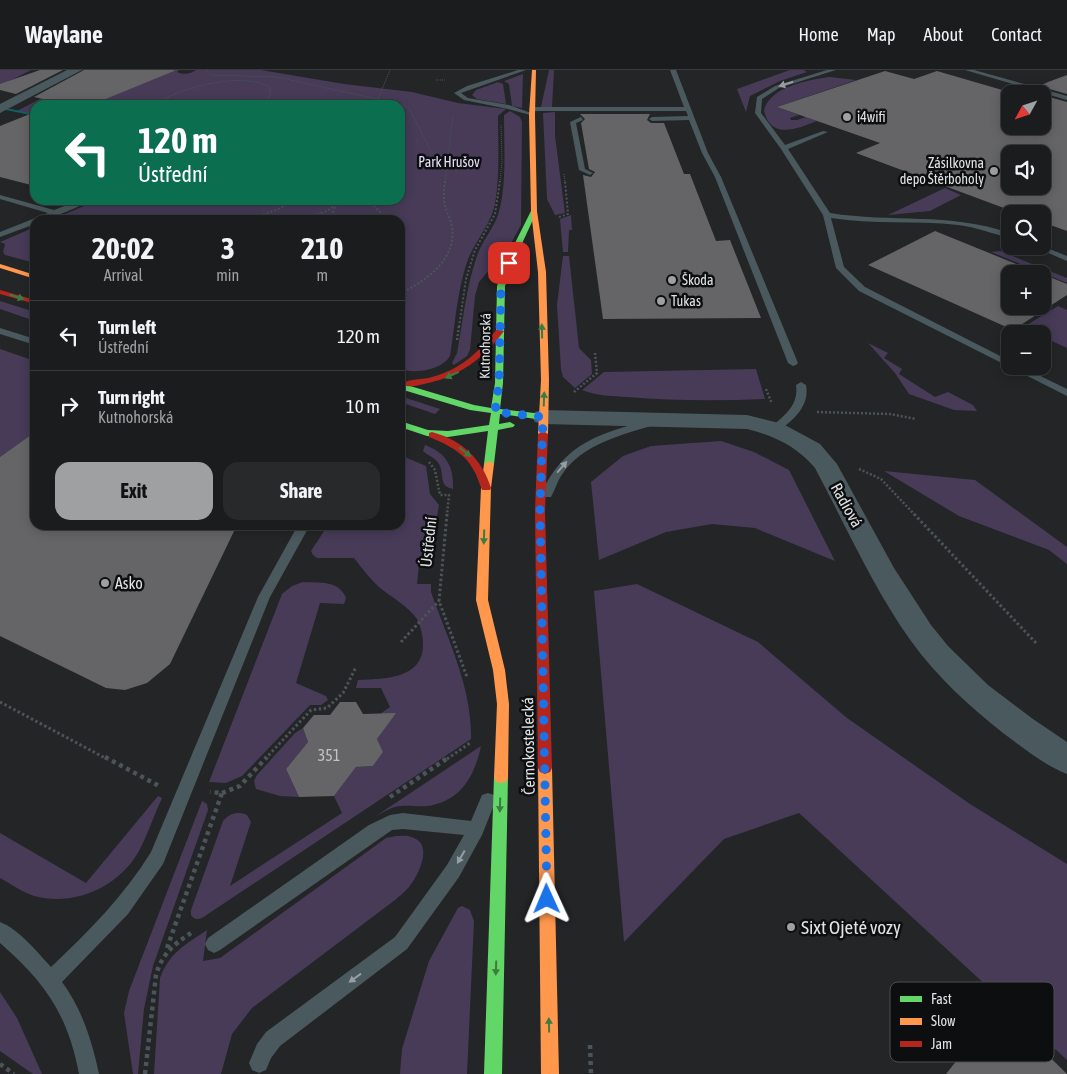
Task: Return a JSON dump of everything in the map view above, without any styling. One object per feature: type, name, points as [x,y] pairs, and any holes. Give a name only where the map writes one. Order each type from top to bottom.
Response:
[{"type":"main road","name":"Kutnohorská","points":[[534,70],[532,112],[534,211],[542,272],[543,417]]},
{"type":"main road","name":"Kutnohorská","points":[[493,428],[499,383],[501,286],[512,256],[534,211]]},
{"type":"main road","points":[[0,266],[30,275]]},
{"type":"main road","points":[[0,292],[30,301]]},
{"type":"main road","points":[[405,385],[435,382],[456,373],[484,353],[500,331]]},
{"type":"main road","points":[[405,387],[473,408],[543,417]]},
{"type":"main road","points":[[426,433],[460,433],[543,417]]},
{"type":"main road","name":"Černokostelecká","points":[[543,417],[540,510],[550,1074]]},
{"type":"main road","points":[[405,426],[454,444],[474,459],[484,475],[486,488]]},
{"type":"main road","name":"Černokostelecká","points":[[493,428],[486,488],[482,600],[502,688],[493,1074]]},
{"type":"street","points":[[0,109],[76,70]]},
{"type":"street","points":[[0,96],[20,100]]},
{"type":"street","name":"Radiová","points":[[543,417],[747,422],[785,420],[825,464],[906,612],[928,641],[954,670],[986,700],[1019,726],[1067,759]]},
{"type":"lane","points":[[496,80],[506,70]]},
{"type":"lane","points":[[523,70],[457,93],[466,99],[532,112],[688,109]]},
{"type":"lane","points":[[673,70],[691,118],[732,210],[793,363]]},
{"type":"lane","points":[[833,70],[777,87],[759,98],[758,112],[784,148],[826,214],[840,268],[862,289],[1001,361]]},
{"type":"lane","points":[[968,70],[1067,98]]},
{"type":"lane","points":[[652,119],[691,118]]},
{"type":"lane","points":[[581,119],[573,122],[582,170],[590,173]]},
{"type":"lane","points":[[784,148],[825,132]]},
{"type":"lane","points":[[0,197],[56,213]]},
{"type":"lane","points":[[50,215],[74,205]]},
{"type":"lane","points":[[826,214],[874,221],[950,222],[980,226],[1001,233]]},
{"type":"lane","points":[[0,235],[30,222]]},
{"type":"lane","points":[[1051,252],[1067,259]]},
{"type":"lane","points":[[0,330],[30,340]]},
{"type":"lane","points":[[1030,375],[1067,393]]},
{"type":"lane","points":[[785,420],[803,397],[801,385]]},
{"type":"lane","points":[[540,510],[554,477],[560,468],[576,453],[613,434],[663,420]]},
{"type":"lane","points":[[51,980],[104,929],[146,877],[157,858],[264,597],[301,530]]},
{"type":"lane","points":[[259,1064],[264,1051],[273,1039],[401,943],[453,871],[476,829],[501,765]]},
{"type":"lane","points":[[214,944],[375,831],[390,823],[414,821],[476,829]]},
{"type":"lane","points":[[0,931],[16,943],[51,980],[69,1008],[81,1037],[89,1074]]},
{"type":"path","points":[[207,70],[211,75],[258,75],[286,79],[380,100]]},
{"type":"path","points":[[377,99],[390,70]]},
{"type":"path","points":[[161,100],[188,88],[215,82],[247,79],[262,80],[270,87],[270,96],[266,100]]},
{"type":"path","points":[[405,107],[408,108],[430,150],[436,155],[447,156]]},
{"type":"path","points":[[456,345],[466,279],[475,250],[494,214],[498,199],[502,161],[501,116]]},
{"type":"path","points":[[405,291],[432,273],[443,260],[450,244],[452,228],[444,196],[447,156],[453,117]]},
{"type":"path","points":[[262,215],[284,205]]},
{"type":"path","points":[[315,215],[338,205]]},
{"type":"path","points":[[373,205],[383,215]]},
{"type":"path","points":[[332,215],[335,207]]},
{"type":"path","points":[[574,392],[597,373],[595,353]]},
{"type":"path","points":[[785,420],[890,414],[916,419]]},
{"type":"path","name":"Ústřední","points":[[424,458],[435,470],[440,495],[449,495],[439,601],[467,679]]},
{"type":"path","points":[[855,468],[881,479],[1036,643]]},
{"type":"path","points":[[401,642],[439,601]]},
{"type":"path","points":[[206,792],[222,793],[240,786],[311,710],[327,708],[343,693],[356,667]]},
{"type":"path","points":[[0,702],[164,788]]},
{"type":"path","points":[[387,800],[476,739]]},
{"type":"path","points":[[145,1074],[159,961],[167,949],[222,793]]},
{"type":"path","points":[[167,949],[200,927]]},
{"type":"path","points":[[0,1064],[14,1074]]},
{"type":"green space","points":[[0,70],[31,70],[0,86]]},
{"type":"green space","name":"Park Hrušov","points":[[95,70],[179,70],[177,72],[184,74],[196,70],[261,70],[344,84],[412,92],[458,103],[506,109],[498,116],[498,171],[495,204],[490,219],[467,262],[459,297],[450,356],[441,365],[428,370],[405,370],[405,215],[63,215],[86,205],[405,205],[405,100],[86,100],[83,97],[76,100],[38,100]]},
{"type":"green space","points":[[549,70],[554,70],[552,107],[541,107]]},
{"type":"green space","points":[[790,70],[803,70],[807,72],[780,81],[750,96],[746,112],[737,89]]},
{"type":"green space","points":[[523,74],[522,108],[512,106],[509,84],[504,81]]},
{"type":"green space","points":[[830,77],[856,80],[777,107],[799,115],[790,118],[791,120],[806,117],[817,121],[785,130],[772,126],[764,110],[774,95],[801,82]]},
{"type":"green space","points":[[498,82],[503,84],[506,104],[477,99],[472,95],[476,90]]},
{"type":"green space","name":"Park Hrušov","points":[[30,104],[30,114],[17,111]]},
{"type":"green space","points":[[510,111],[520,117],[522,122],[521,225],[509,247],[479,282],[475,296],[470,350],[467,356],[454,365],[452,363],[457,353],[473,268],[479,251],[496,220],[501,204],[504,165],[504,115]]},
{"type":"green space","points":[[555,112],[555,136],[565,213],[555,215],[547,199],[543,113]]},
{"type":"green space","points":[[945,188],[961,195],[930,211],[888,215]]},
{"type":"green space","points":[[571,215],[572,230],[569,230],[568,252],[563,252],[560,219]]},
{"type":"green space","points":[[30,229],[30,262],[5,255],[3,252],[5,244],[0,242]]},
{"type":"green space","points":[[1000,251],[1001,255],[1010,255],[1035,265],[1023,265],[991,252]]},
{"type":"green space","points":[[563,256],[569,256],[579,348],[591,360],[592,374],[575,388],[563,377],[561,369],[557,305]]},
{"type":"green space","points":[[1051,272],[1067,278],[1067,283],[1051,276]]},
{"type":"green space","points":[[0,301],[30,310],[30,319],[0,309]]},
{"type":"green space","points":[[1058,306],[1067,310],[1067,348],[1051,341],[1051,325],[1027,325],[1043,315],[1051,315],[1051,310]]},
{"type":"green space","points":[[868,343],[888,353],[884,358],[902,369],[899,374],[935,397],[948,392],[973,405],[977,411],[954,410],[909,394],[895,373]]},
{"type":"green space","points":[[0,349],[30,359],[30,436],[0,457]]},
{"type":"green space","points":[[756,369],[765,399],[662,399],[604,395],[582,390],[604,372]]},
{"type":"green space","points":[[405,398],[440,409],[435,414],[405,404]]},
{"type":"green space","points":[[721,441],[754,452],[789,470],[835,561],[755,528],[712,524],[666,532],[599,560],[591,482],[623,456],[651,446]]},
{"type":"green space","points":[[425,445],[438,452],[447,461],[452,474],[453,489],[445,485],[441,468],[437,462],[423,451]]},
{"type":"green space","points":[[405,457],[426,466],[430,494],[439,505],[430,556],[420,556],[417,584],[431,584],[431,592],[458,664],[468,701],[471,739],[202,918],[195,919],[191,915],[191,910],[223,821],[228,816],[240,813],[247,815],[251,822],[230,886],[342,813],[334,796],[356,767],[373,766],[383,752],[377,739],[386,726],[380,714],[390,707],[381,688],[356,688],[358,680],[400,675],[416,665],[421,656],[422,635],[420,625],[413,614],[376,584],[354,558],[317,558],[311,551],[325,530],[405,530]]},
{"type":"green space","points":[[884,471],[975,480],[1067,547],[1067,564],[1049,550],[959,516]]},
{"type":"green space","points":[[303,582],[334,585],[343,592],[346,598],[344,604],[320,603],[296,683],[326,696],[328,700],[321,705],[310,705],[242,776],[226,783],[209,782],[282,594],[292,586]]},
{"type":"green space","points":[[637,584],[758,642],[847,718],[970,804],[1067,864],[1067,1060],[1054,1048],[1054,982],[982,982],[799,813],[724,839],[624,942],[594,591]]},
{"type":"green space","points":[[303,728],[308,742],[286,769],[299,797],[280,796],[256,789],[254,781],[257,775],[295,733]]},
{"type":"green space","points":[[481,746],[471,775],[460,791],[452,797],[429,806],[395,807],[376,816]]},
{"type":"green space","points":[[158,796],[162,798],[139,851],[120,875],[108,884],[80,896],[49,899],[34,896],[0,878],[0,833],[86,883]]},
{"type":"green space","points":[[202,801],[207,804],[208,810],[153,966],[144,1009],[138,1074],[133,1074],[124,1013],[129,991]]},
{"type":"green space","points":[[409,836],[418,840],[422,846],[423,853],[420,868],[409,887],[395,900],[252,1008],[232,1034],[221,1074],[154,1074],[160,978],[173,955],[207,930],[203,961],[220,958],[386,838]]},
{"type":"green space","points":[[462,906],[470,910],[474,921],[467,1074],[400,1074],[402,1049],[429,961],[458,908]]},
{"type":"green space","points":[[0,992],[17,1018],[42,1074],[33,1074],[0,1051]]},
{"type":"building","points":[[40,70],[63,70],[16,94],[0,90],[0,84]]},
{"type":"building","points":[[84,70],[174,70],[103,100],[48,100],[34,97]]},
{"type":"building","points":[[885,71],[914,79],[937,71],[1001,90],[1001,135],[1051,135],[1051,98],[1067,102],[1067,231],[1051,225],[1051,205],[1001,205],[1001,207],[856,153],[880,143],[777,107]]},
{"type":"building","points":[[1067,75],[1067,94],[1051,89],[1051,85],[1041,85]]},
{"type":"building","points":[[30,114],[30,185],[0,177],[0,126]]},
{"type":"building","points":[[580,114],[650,114],[647,120],[651,123],[664,123],[684,174],[690,174],[716,241],[730,240],[761,318],[603,319],[583,175],[591,177],[595,172],[589,169],[581,123],[585,119]]},
{"type":"building","points":[[935,231],[1019,265],[1001,265],[1001,315],[1036,315],[1021,325],[1002,325],[868,265]]},
{"type":"building","points":[[1051,278],[1067,284],[1067,295],[1051,305]]},
{"type":"building","name":"Asko","points":[[30,436],[30,530],[235,530],[170,664],[147,683],[125,690],[106,688],[0,636],[0,457]]},
{"type":"building","points":[[340,702],[356,702],[363,714],[396,713],[377,739],[383,752],[373,766],[356,767],[334,796],[299,797],[286,769],[308,742],[303,728],[314,715],[330,715]]},
{"type":"building","points":[[1054,1061],[1067,1074],[946,1074],[955,1062]]},
{"type":"waterway","points":[[8,109],[30,114]]},
{"type":"traffic: fast","points":[[489,464],[499,383],[501,286],[509,263],[534,211]]},
{"type":"traffic: fast","points":[[405,388],[473,408],[543,417]]},
{"type":"traffic: fast","points":[[405,426],[427,433],[448,434],[510,425]]},
{"type":"traffic: fast","points":[[493,1074],[501,777]]},
{"type":"traffic: slow","points":[[534,70],[532,115],[534,211],[542,272],[545,380],[543,434]]},
{"type":"traffic: slow","points":[[0,266],[30,275]]},
{"type":"traffic: slow","points":[[489,464],[486,488],[482,600],[499,670],[503,704],[501,777]]},
{"type":"traffic: slow","points":[[545,768],[550,1074]]},
{"type":"traffic: jam","points":[[0,292],[30,301]]},
{"type":"traffic: jam","points":[[406,384],[435,379],[459,369],[481,353],[500,331]]},
{"type":"traffic: jam","points":[[543,434],[540,510],[545,768]]},
{"type":"traffic: jam","points":[[432,435],[451,443],[466,454],[478,468],[486,488]]},
{"type":"place","name":"i4wifi","points":[[847,117]]},
{"type":"place","name":"Zásilkovna depo Štěrboholy","points":[[994,171]]},
{"type":"place","name":"Škoda","points":[[672,280]]},
{"type":"place","name":"Tukas","points":[[661,301]]},
{"type":"place","name":"Asko","points":[[105,583]]},
{"type":"place","name":"Sixt Ojeté vozy","points":[[791,927]]},
{"type":"route","points":[[509,263],[501,286],[500,368],[495,412],[543,417],[540,510],[547,899]]}]
